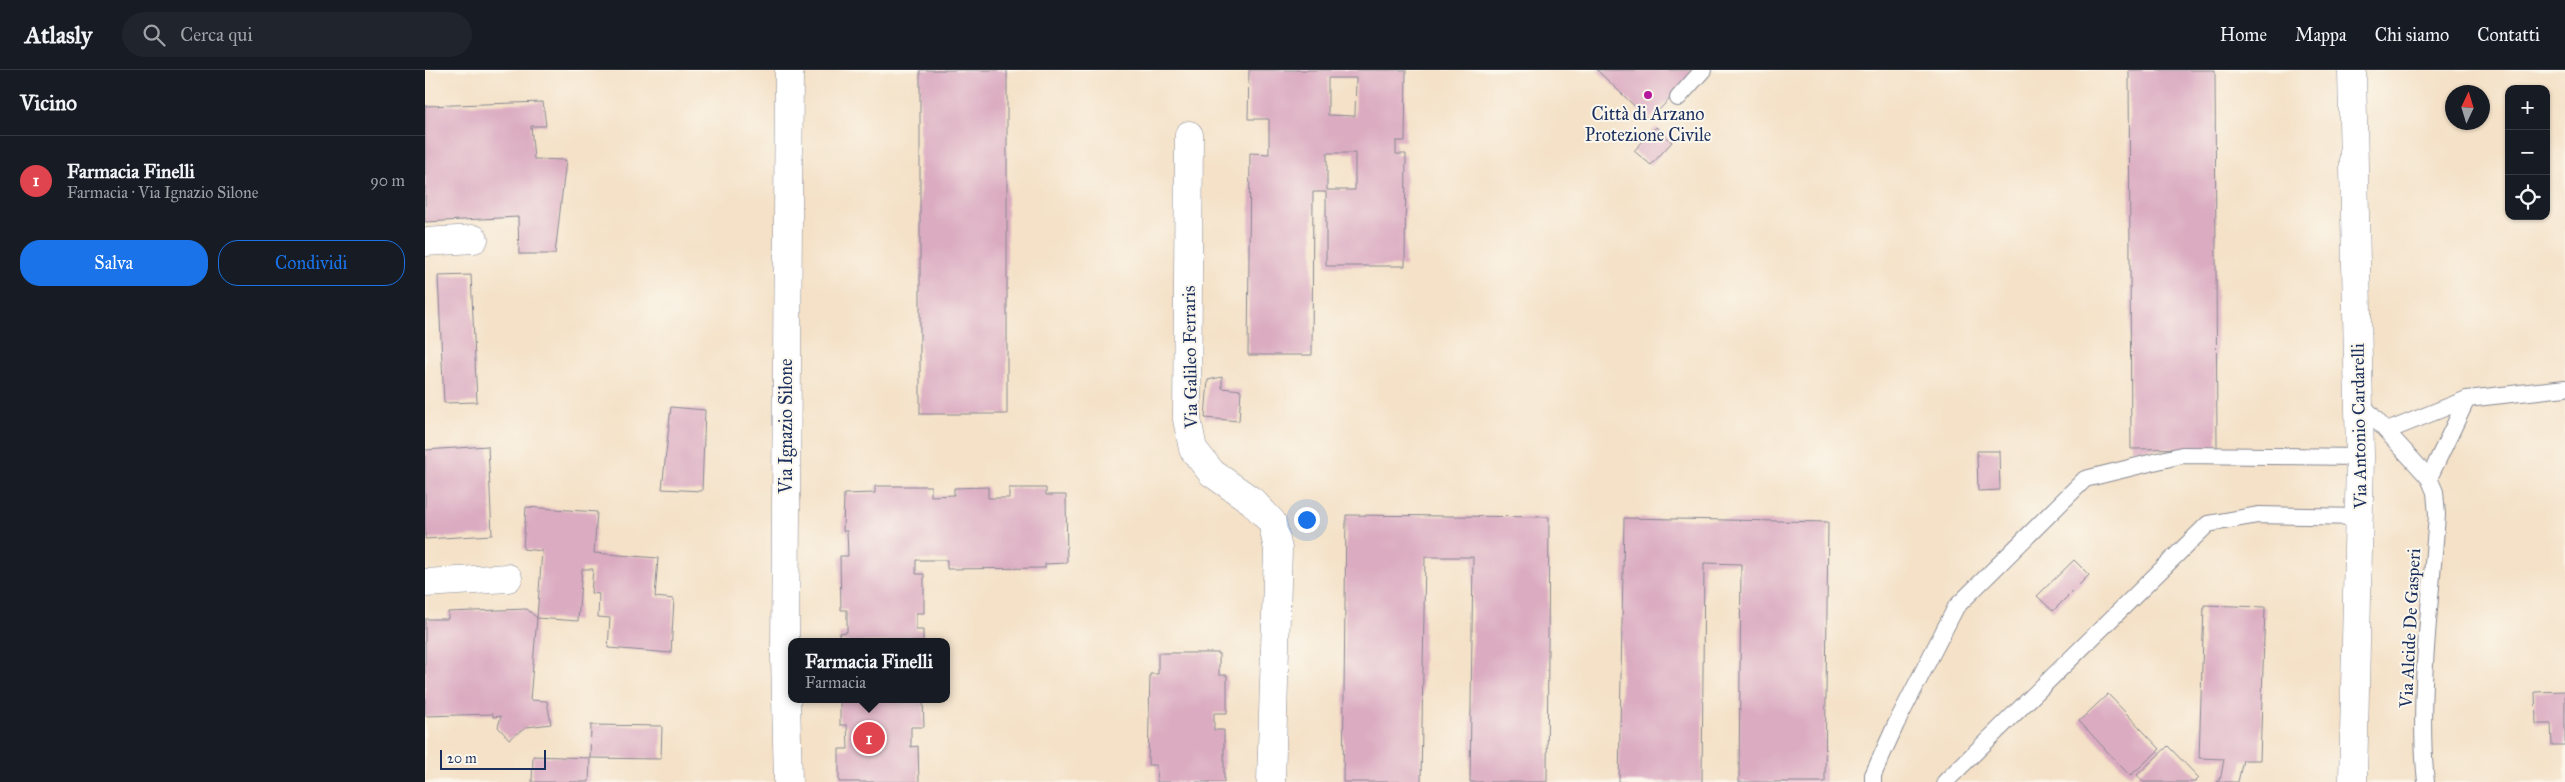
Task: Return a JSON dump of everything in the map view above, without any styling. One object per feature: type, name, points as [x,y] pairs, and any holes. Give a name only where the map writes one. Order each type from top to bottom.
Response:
[{"type":"street","name":"Via Ignazio Silone","points":[[788,782],[785,646],[789,70]]},
{"type":"street","name":"Via Antonio Cardarelli","points":[[2352,70],[2360,457],[2353,782]]},
{"type":"street","name":"Via Galileo Ferraris","points":[[1189,135],[1187,419],[1193,449],[1213,473],[1252,502],[1272,522],[1278,549],[1271,782]]},
{"type":"street","points":[[425,242],[474,239]]},
{"type":"street","points":[[425,583],[508,578]]},
{"type":"lane","points":[[1678,98],[1703,70]]},
{"type":"lane","points":[[2387,431],[2467,399],[2565,388]]},
{"type":"lane","points":[[2429,478],[2467,399]]},
{"type":"lane","name":"Via Alcide De Gasperi","points":[[2359,401],[2429,478],[2435,492],[2437,516],[2426,674],[2424,762],[2426,782]]},
{"type":"lane","points":[[1873,782],[1873,775],[1896,724],[1956,606],[2085,479],[2182,455],[2360,457]]},
{"type":"lane","points":[[1945,782],[2208,524],[2258,515],[2360,517]]},
{"type":"building","points":[[920,70],[1007,70],[1007,414],[920,414]]},
{"type":"building","points":[[1249,70],[1406,70],[1405,141],[1396,141],[1396,154],[1406,154],[1405,266],[1326,266],[1326,192],[1313,192],[1312,355],[1248,355],[1250,153],[1269,154],[1269,119],[1248,119]],"holes":[[[1328,78],[1356,78],[1355,116],[1328,115]],[[1327,153],[1355,153],[1355,190],[1327,190]]]},
{"type":"building","name":"Città di Arzano Protezione Civile","points":[[1597,70],[1698,70],[1649,120]]},
{"type":"building","points":[[2129,70],[2215,70],[2217,448],[2131,449]]},
{"type":"building","points":[[543,102],[546,126],[531,126],[534,159],[566,160],[555,254],[519,254],[518,217],[425,222],[425,106]]},
{"type":"building","points":[[1656,127],[1672,142],[1651,165],[1634,151]]},
{"type":"building","points":[[471,275],[477,402],[444,403],[438,276]]},
{"type":"building","points":[[1222,377],[1222,388],[1241,390],[1239,421],[1205,418],[1208,380]]},
{"type":"building","points":[[671,407],[705,410],[702,491],[662,489]]},
{"type":"building","points":[[488,446],[492,535],[425,539],[425,450]]},
{"type":"building","points":[[1977,451],[1999,451],[2000,490],[1978,491]]},
{"type":"building","points":[[875,486],[931,486],[931,496],[954,495],[954,488],[988,487],[988,498],[1009,498],[1009,488],[1046,488],[1046,495],[1066,495],[1067,563],[1045,564],[1045,568],[947,569],[947,560],[916,560],[916,574],[924,574],[924,613],[916,613],[916,630],[923,630],[923,638],[839,638],[839,633],[847,632],[847,610],[841,610],[840,556],[848,556],[847,531],[843,531],[844,494],[875,493]]},
{"type":"building","points":[[526,507],[597,512],[594,553],[658,558],[655,597],[674,599],[671,653],[608,648],[610,618],[598,617],[599,594],[591,593],[593,569],[582,569],[578,621],[537,618],[542,551],[523,549]]},
{"type":"building","points":[[1346,515],[1549,517],[1547,782],[1470,782],[1473,557],[1425,557],[1421,782],[1343,782]]},
{"type":"building","points":[[1624,518],[1828,522],[1825,782],[1739,782],[1741,564],[1704,563],[1702,782],[1619,782]]},
{"type":"building","points":[[2074,560],[2089,575],[2053,611],[2037,596]]},
{"type":"building","points":[[2204,605],[2265,607],[2260,760],[2243,760],[2238,782],[2217,782],[2221,776],[2224,759],[2199,758]]},
{"type":"building","points":[[527,609],[537,618],[530,700],[547,701],[551,724],[527,727],[509,739],[498,727],[501,716],[493,717],[493,714],[425,716],[425,619],[448,619],[448,612]]},
{"type":"building","points":[[1158,653],[1219,653],[1219,675],[1227,675],[1227,713],[1214,713],[1214,730],[1224,730],[1224,782],[1157,782],[1156,765],[1148,765],[1150,674],[1158,674]]},
{"type":"building","points":[[2565,691],[2565,745],[2552,745],[2551,724],[2536,724],[2535,692]]},
{"type":"building","points":[[2108,694],[2160,749],[2130,776],[2079,721]]},
{"type":"building","points":[[840,703],[923,703],[924,727],[911,727],[911,747],[918,746],[919,782],[839,782],[839,749],[848,749],[847,725],[840,725]]},
{"type":"building","points":[[591,725],[662,726],[661,759],[590,758]]},
{"type":"building","points":[[2168,746],[2199,778],[2195,782],[2143,782],[2137,775]]},
{"type":"building","points":[[533,756],[590,758],[589,782],[532,782]]},
{"type":"place","name":"Città di Arzano Protezione Civile","points":[[1648,95]]},
{"type":"place","name":"Farmacia Finelli","points":[[869,738]]}]
